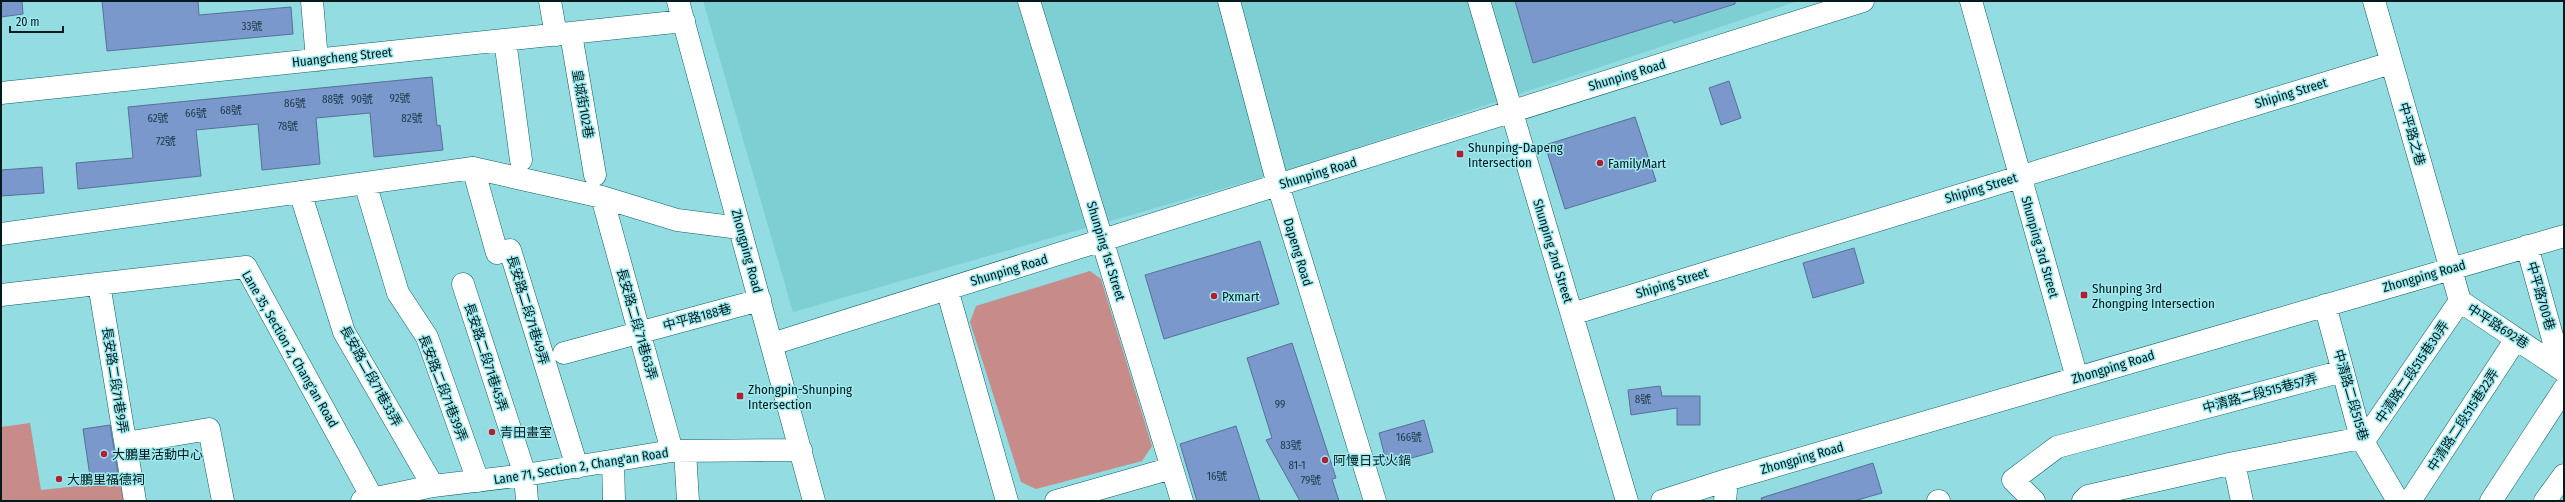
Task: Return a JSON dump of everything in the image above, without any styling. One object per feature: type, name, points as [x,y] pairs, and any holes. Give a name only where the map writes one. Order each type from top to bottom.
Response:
[{"type":"street","points":[[312,1],[317,60]]},
{"type":"street","name":"皇城街102巷","points":[[550,1],[564,34],[595,175]]},
{"type":"street","name":"Shunping 1st Street","points":[[1029,1],[1182,501]]},
{"type":"street","name":"Dapeng Road","points":[[1229,1],[1278,185],[1375,501]]},
{"type":"street","name":"Shunping 2nd Street","points":[[1479,1],[1627,501]]},
{"type":"street","name":"Shunping Road","points":[[772,344],[1863,1]]},
{"type":"street","name":"Shunping 3rd Street","points":[[1971,1],[2078,378]]},
{"type":"street","name":"中平路之巷","points":[[2374,1],[2450,268]]},
{"type":"street","name":"Huangcheng Street","points":[[1,93],[564,34],[681,11]]},
{"type":"street","name":"Zhongping Road","points":[[681,11],[801,450],[812,499]]},
{"type":"street","points":[[505,40],[521,160]]},
{"type":"street","name":"Shiping Street","points":[[1572,314],[2391,63]]},
{"type":"street","points":[[1,234],[473,168],[602,198],[677,220],[740,228]]},
{"type":"street","name":"長安路二段71巷49弄","points":[[473,168],[497,253],[510,250],[577,467]]},
{"type":"street","name":"長安路二段71巷39弄","points":[[365,183],[398,292],[427,337],[478,481]]},
{"type":"street","name":"長安路二段71巷33弄","points":[[300,192],[344,332],[433,486]]},
{"type":"street","name":"長安路二段˙71巷63弄","points":[[602,198],[639,332],[679,451],[688,501]]},
{"type":"street","name":"Zhongping Road","points":[[1662,501],[1726,490],[2078,378],[2450,268],[2564,236]]},
{"type":"street","name":"中平路700巷","points":[[2527,246],[2563,369]]},
{"type":"street","name":"Lane 35, Section 2, Chang'an Road","points":[[1,295],[246,267],[370,500]]},
{"type":"street","name":"中平路692巷","points":[[2450,268],[2460,301],[2563,369]]},
{"type":"street","name":"長安路二段71巷9弄","points":[[99,284],[135,501]]},
{"type":"street","name":"長安路二段71巷45弄","points":[[462,284],[525,475],[527,501]]},
{"type":"street","points":[[947,289],[1007,501]]},
{"type":"street","name":"中平路188巷","points":[[564,353],[760,300]]},
{"type":"street","name":"中清路二段515巷30弄","points":[[2362,440],[2460,301]]},
{"type":"street","name":"中清路二段515巷","points":[[2325,305],[2362,440],[2398,501]]},
{"type":"street","name":"中清路二段515巷22弄","points":[[2410,501],[2516,339]]},
{"type":"street","name":"中清路二段515巷57弄","points":[[2034,501],[2013,480],[2057,447],[2343,371]]},
{"type":"street","points":[[2491,501],[2564,389]]},
{"type":"street","points":[[126,443],[209,429],[223,501]]},
{"type":"street","points":[[2083,501],[2088,496],[2234,463],[2362,440]]},
{"type":"street","name":"Lane 71, Section 2, Chang'an Road","points":[[370,500],[433,486],[525,475],[679,451],[801,450]]},
{"type":"street","points":[[613,461],[614,501]]},
{"type":"street","points":[[2234,463],[2242,501]]},
{"type":"street","points":[[1056,501],[1172,468]]},
{"type":"street","points":[[2545,501],[2564,475]]},
{"type":"shaded area","points":[[703,1],[1798,1],[1312,163],[793,312]]},
{"type":"shaded area","points":[[1090,271],[1101,279],[1152,446],[1142,461],[1036,489],[1021,482],[970,322],[976,306]]},
{"type":"shaded area","points":[[30,423],[41,490],[127,481],[130,501],[1,501],[1,427]]},
{"type":"building","points":[[1,1],[22,1],[23,14],[1,17]]},
{"type":"building","points":[[102,1],[198,1],[199,15],[291,7],[293,34],[107,51]]},
{"type":"building","points":[[1515,1],[1735,1],[1735,4],[1674,23],[1672,20],[1533,63]]},
{"type":"building","points":[[432,77],[437,126],[440,125],[443,150],[374,157],[370,113],[316,118],[320,164],[262,170],[258,124],[196,130],[201,176],[78,189],[76,163],[133,158],[128,107]]},
{"type":"building","points":[[1729,81],[1741,118],[1721,125],[1709,88]]},
{"type":"building","name":"FamilyMart","points":[[1635,117],[1656,181],[1565,209],[1545,145]]},
{"type":"building","points":[[42,167],[44,193],[1,196],[1,170]]},
{"type":"building","name":"Pxmart","points":[[1260,241],[1279,304],[1164,339],[1145,275]]},
{"type":"building","points":[[1854,248],[1864,283],[1813,298],[1803,263]]},
{"type":"building","points":[[1292,343],[1336,478],[1332,479],[1339,501],[1300,501],[1266,440],[1272,438],[1247,358]]},
{"type":"building","points":[[1660,386],[1662,396],[1700,396],[1700,425],[1677,425],[1677,408],[1631,415],[1628,390]]},
{"type":"building","points":[[1424,420],[1433,452],[1387,465],[1379,433]]},
{"type":"building","name":"大鵬里活動中心","points":[[110,425],[119,479],[91,483],[83,429]]},
{"type":"building","points":[[1236,426],[1260,501],[1197,501],[1180,444]]},
{"type":"building","points":[[1873,463],[1882,493],[1854,501],[1762,501],[1761,498]]},
{"type":"place","name":"Shunping-Dapeng Intersection","points":[[1460,154]]},
{"type":"place","name":"FamilyMart","points":[[1600,163]]},
{"type":"place","name":"Shunping 3rd Zhongping Intersection","points":[[2084,295]]},
{"type":"place","name":"Pxmart","points":[[1214,296]]},
{"type":"place","name":"Zhongpin-Shunping Intersection","points":[[740,396]]},
{"type":"place","name":"青田畫室","points":[[492,432]]},
{"type":"place","name":"大鵬里活動中心","points":[[104,454]]},
{"type":"place","name":"阿慢日式火鍋","points":[[1325,460]]},
{"type":"place","name":"大鵬里福德祠","points":[[59,479]]}]
